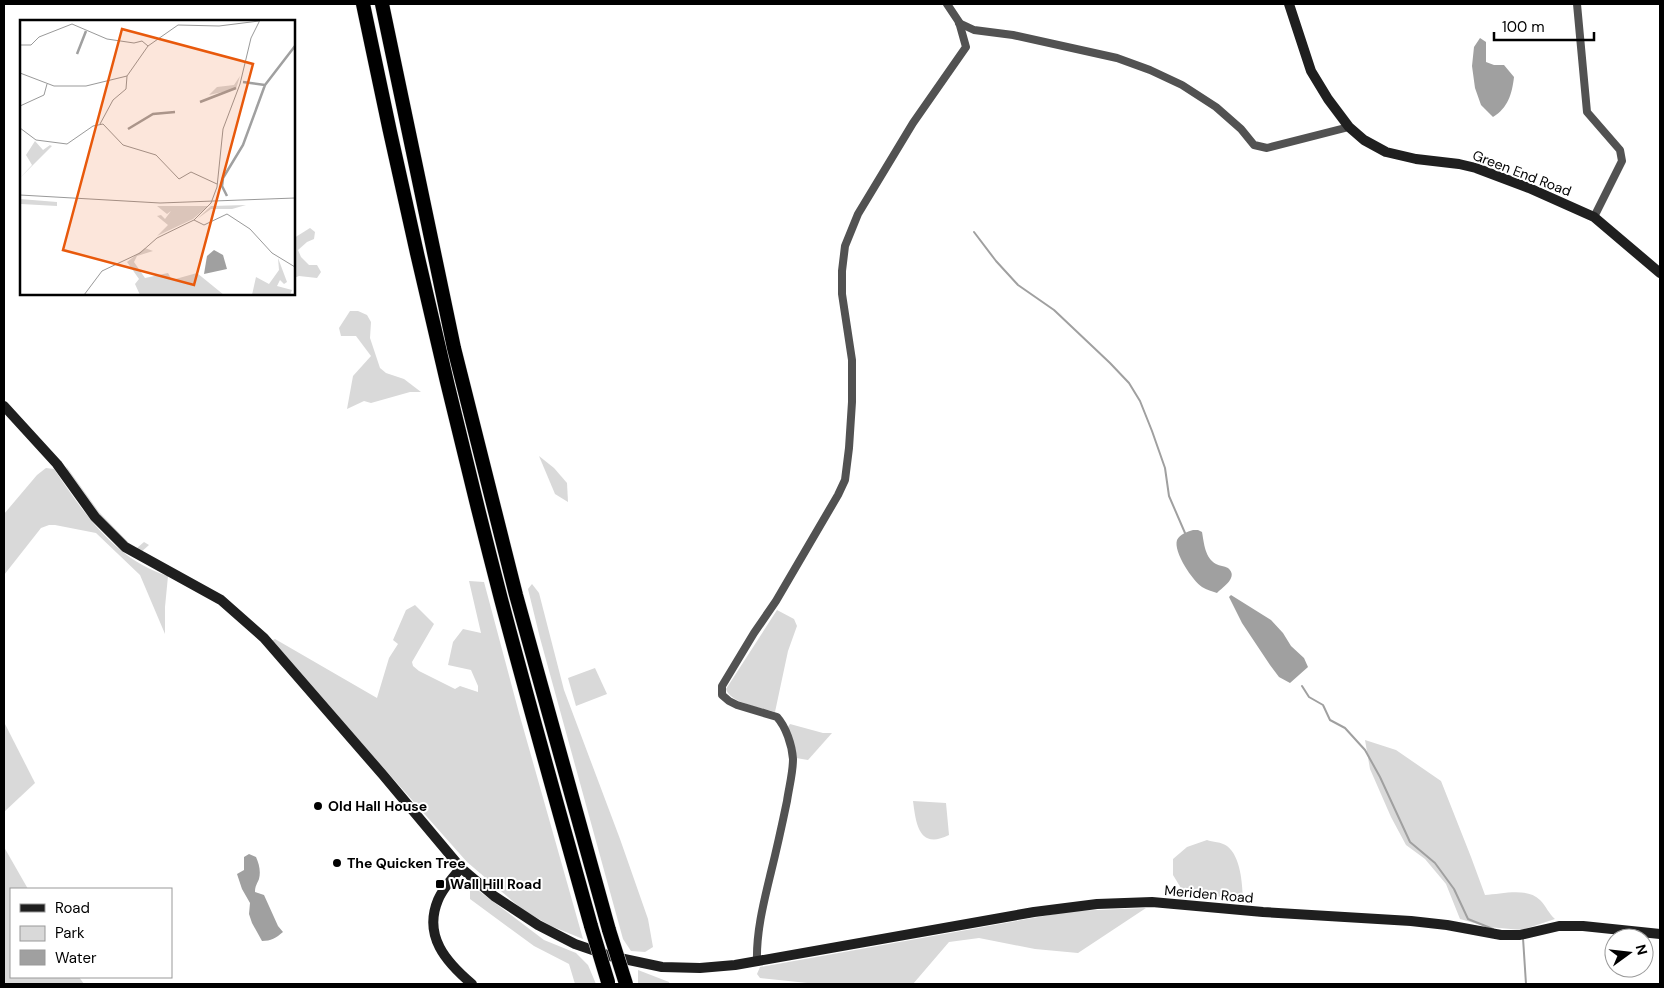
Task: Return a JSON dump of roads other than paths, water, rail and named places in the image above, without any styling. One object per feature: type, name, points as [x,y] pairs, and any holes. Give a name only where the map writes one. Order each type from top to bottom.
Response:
[{"type":"highway","points":[[363,4],[392,145],[470,475],[504,608],[591,926],[609,983]]},
{"type":"highway","points":[[382,4],[438,271],[482,462],[516,595],[626,984]]},
{"type":"main road","name":"Green End Road","points":[[1289,4],[1311,71],[1349,127],[1364,140],[1386,152],[1416,159],[1476,168],[1529,188],[1594,217],[1660,273]]},
{"type":"main road","name":"Meriden Road","points":[[4,406],[57,464],[95,517],[125,547],[221,600],[264,638],[461,868],[494,896],[538,925],[575,944],[610,956],[662,967],[700,968],[757,962],[1034,912],[1097,904],[1152,902],[1263,912],[1412,920],[1501,935],[1523,934],[1559,926],[1583,926],[1660,934]]},
{"type":"main road","points":[[461,868],[447,884],[438,900],[434,918],[434,931],[439,947],[453,968],[472,984]]},
{"type":"street","points":[[947,4],[959,22],[966,47]]},
{"type":"street","points":[[1577,4],[1587,112],[1620,150],[1622,161],[1594,217]]},
{"type":"street","points":[[959,22],[974,30],[1013,35],[1117,58],[1150,70],[1182,85],[1216,107],[1241,129],[1254,145],[1267,148],[1349,127]]},
{"type":"street","points":[[757,962],[756,944],[781,832],[793,758],[789,739],[782,723],[777,717],[737,706],[722,695],[722,686],[819,529],[845,480],[849,448],[852,360],[842,294],[842,271],[845,246],[850,230],[913,123],[966,47],[974,30]]},
{"type":"water","points":[[1480,38],[1486,42],[1486,62],[1494,65],[1504,65],[1514,77],[1506,105],[1493,117],[1481,105],[1475,88],[1472,66],[1474,47]]},
{"type":"water","points":[[1193,530],[1202,532],[1209,558],[1231,571],[1232,575],[1229,582],[1217,593],[1198,584],[1189,573],[1178,552],[1178,538]]},
{"type":"water","points":[[1231,595],[1271,620],[1283,633],[1291,646],[1304,658],[1308,667],[1290,683],[1279,677],[1270,665],[1242,623],[1229,597]]},
{"type":"water","points":[[249,854],[256,857],[259,868],[260,876],[255,892],[264,895],[278,926],[283,932],[268,940],[262,941],[252,923],[249,914],[250,903],[242,889],[237,874],[244,870],[244,857]]},
{"type":"waterway","points":[[974,232],[996,261],[1018,285],[1054,310],[1129,383],[1140,401],[1152,431],[1165,468],[1169,496],[1185,533]]},
{"type":"waterway","points":[[1302,686],[1309,697],[1323,705],[1330,720],[1345,728],[1365,750],[1380,777],[1410,842],[1435,863],[1454,889],[1468,919],[1493,929]]},
{"type":"waterway","points":[[1523,938],[1526,984]]},
{"type":"place","name":"Old Hall House","points":[[318,806]]},
{"type":"place","name":"The Quicken Tree","points":[[337,863]]},
{"type":"place","name":"Wall Hill Road","points":[[440,884]]}]
